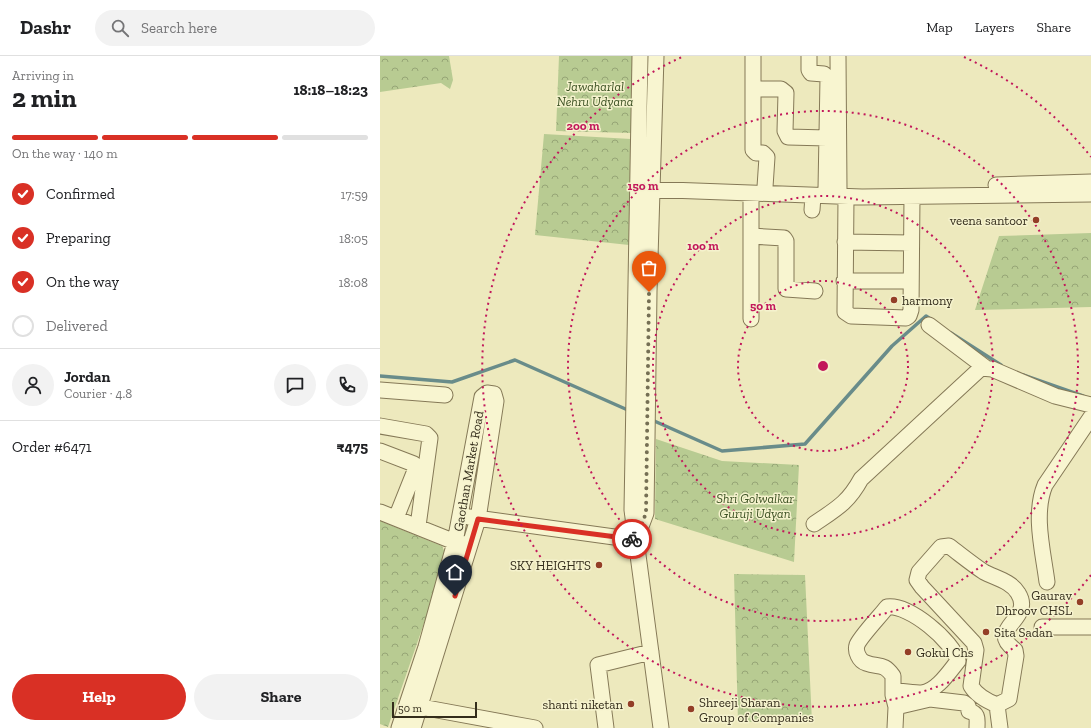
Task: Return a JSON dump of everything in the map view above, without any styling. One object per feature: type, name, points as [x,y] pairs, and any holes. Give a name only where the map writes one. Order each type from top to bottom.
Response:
[{"type":"street","points":[[640,56],[637,184],[640,425],[632,510],[661,728]]},
{"type":"street","points":[[640,388],[653,184],[656,56]]},
{"type":"street","points":[[753,56],[753,150],[756,153],[763,153],[766,157],[765,186]]},
{"type":"street","points":[[809,56],[809,70],[812,73],[824,74],[828,78],[827,138],[844,242],[844,307],[845,312],[851,316],[898,318],[909,316],[911,310],[912,196]]},
{"type":"street","points":[[837,192],[838,57]]},
{"type":"street","points":[[753,89],[781,89],[786,93],[785,132],[788,137],[827,138]]},
{"type":"street","points":[[653,184],[751,198],[812,203],[837,192],[1091,182]]},
{"type":"street","points":[[637,184],[765,186],[912,196],[1091,194]]},
{"type":"street","points":[[751,198],[751,319]]},
{"type":"street","points":[[751,236],[784,238],[786,241],[786,289],[815,291]]},
{"type":"street","points":[[844,242],[911,243]]},
{"type":"street","points":[[844,281],[911,281]]},
{"type":"street","points":[[929,325],[986,368],[1055,396],[1091,405]]},
{"type":"street","points":[[814,524],[842,505],[854,492],[862,479],[974,374],[981,368],[986,368]]},
{"type":"street","points":[[380,390],[445,395]]},
{"type":"street","name":"Gaothan Market Road","points":[[413,728],[414,706],[463,543],[478,519],[496,401],[494,394],[487,393],[482,397],[461,515],[463,543]]},
{"type":"street","points":[[1047,582],[1039,511],[1040,498],[1045,485],[1091,417]]},
{"type":"street","points":[[380,426],[426,434],[430,438],[418,526]]},
{"type":"street","points":[[380,451],[414,464],[416,468],[396,518]]},
{"type":"street","points":[[380,512],[463,543]]},
{"type":"street","points":[[461,515],[478,519],[636,540]]},
{"type":"street","points":[[949,546],[984,572],[1010,584],[1018,593],[1022,606],[1018,617],[1005,632],[1004,639],[1008,645],[1015,650],[1016,656],[1009,699],[997,719],[987,702],[974,692],[971,686],[976,650],[974,642],[917,580],[919,572],[941,547],[949,546]]},
{"type":"street","points":[[893,691],[923,693],[929,691],[935,687],[958,662],[956,653],[939,635],[913,614],[895,606],[887,607],[857,645],[857,653],[860,659],[866,663],[882,665],[889,670],[894,680],[893,691],[896,707],[895,728]]},
{"type":"street","points":[[1042,628],[1091,627]]},
{"type":"street","points":[[606,728],[598,665],[651,652]]},
{"type":"street","points":[[896,707],[930,699],[964,703],[968,706],[969,711],[975,713],[977,716],[977,728]]},
{"type":"street","points":[[414,706],[535,728]]},
{"type":"street","name":"Gaothan Market Road","points":[[399,728],[414,706]]},
{"type":"green space","points":[[380,56],[449,56],[453,80],[450,89],[441,83],[380,92]]},
{"type":"green space","name":"Jawaharlal Nehru Udyana","points":[[559,56],[633,56],[631,133],[556,131]]},
{"type":"green space","points":[[544,134],[631,139],[629,245],[535,235]]},
{"type":"green space","points":[[1091,233],[1091,307],[975,310],[999,236]]},
{"type":"green space","name":"Shri Golwalkar Guruji Udyan","points":[[656,439],[722,461],[799,465],[794,562],[655,519]]},
{"type":"green space","points":[[380,521],[442,546],[447,557],[388,727],[380,724]]},
{"type":"green space","points":[[734,574],[805,575],[812,722],[738,722]]},
{"type":"waterway","points":[[652,420],[722,451],[805,444],[892,346],[926,316],[932,320]]},
{"type":"waterway","points":[[951,333],[1001,365]]},
{"type":"waterway","points":[[380,376],[452,382],[515,360],[630,411]]},
{"type":"waterway","points":[[1023,375],[1083,396]]},
{"type":"way so far","points":[[632,539],[636,540],[646,513],[649,292]]},
{"type":"place","name":"veena santoor","points":[[1036,220]]},
{"type":"place","name":"harmony","points":[[894,300]]},
{"type":"place","name":"SKY HEIGHTS","points":[[599,565]]},
{"type":"place","name":"Gaurav Dhroov CHSL","points":[[1080,602]]},
{"type":"place","name":"Sita Sadan","points":[[986,632]]},
{"type":"place","name":"Gokul Chs","points":[[908,652]]},
{"type":"place","name":"shanti niketan","points":[[631,704]]},
{"type":"place","name":"Shreeji Sharan Group of Companies","points":[[691,709]]},
{"type":"route","points":[[455,596],[478,519],[632,539]]}]
